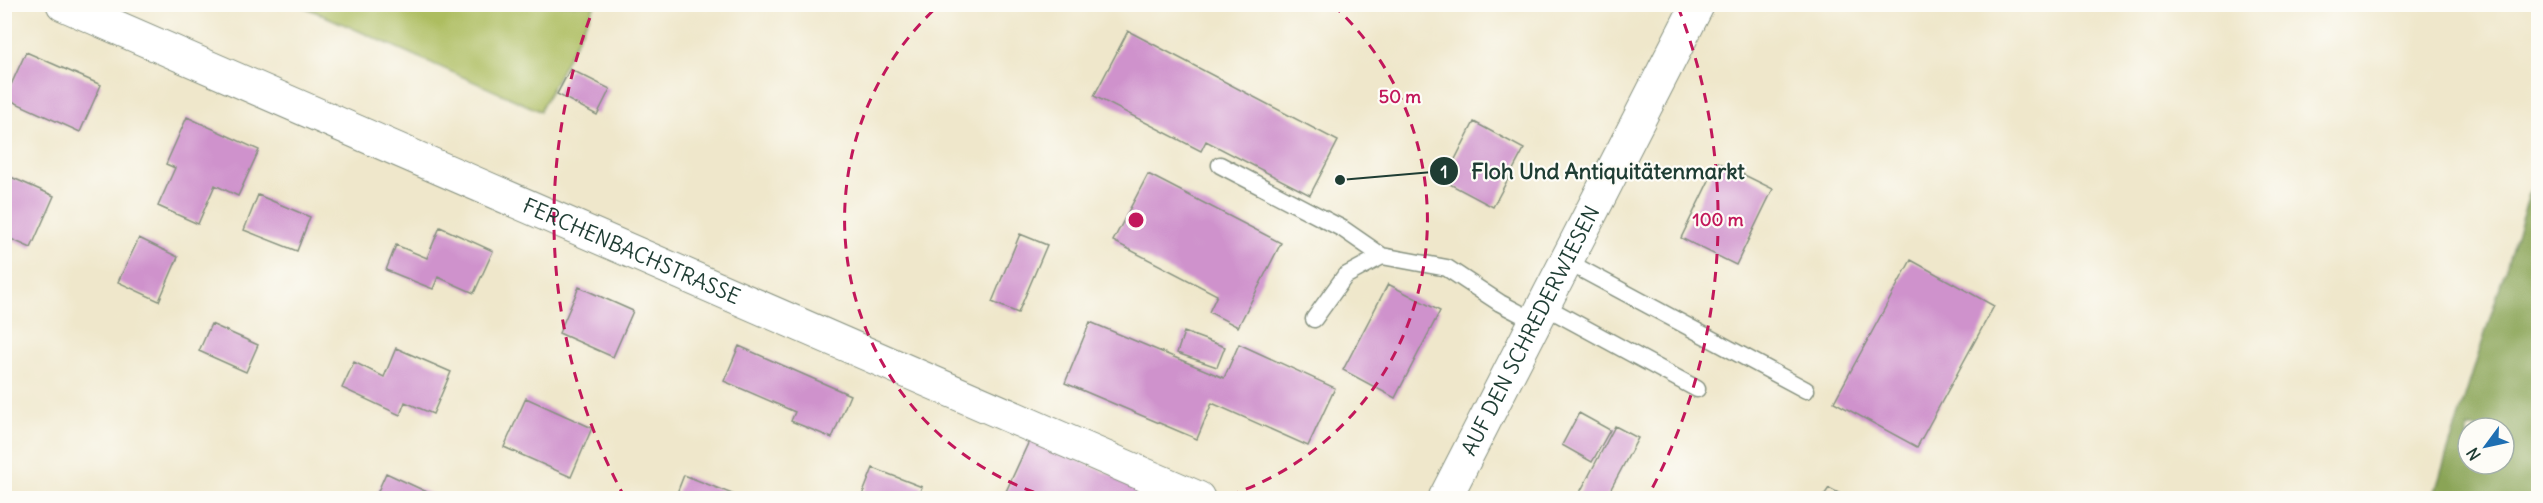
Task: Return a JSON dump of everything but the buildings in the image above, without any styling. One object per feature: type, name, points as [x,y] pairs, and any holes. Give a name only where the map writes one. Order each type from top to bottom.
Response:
[{"type":"street","name":"FERCHENBACHSTRASSE","points":[[63,4],[1198,498]]},
{"type":"street","name":"AUF DEN SCHREDERWIESEN","points":[[1445,498],[1540,314],[1689,8]]},
{"type":"lane","points":[[1220,165],[1343,229],[1382,256],[1447,268],[1500,303],[1540,314],[1697,389]]},
{"type":"lane","points":[[1314,319],[1345,276],[1382,256]]},
{"type":"lane","points":[[1566,261],[1806,390]]},
{"type":"green space","points":[[300,5],[595,5],[540,111]]},
{"type":"green space","points":[[2538,166],[2538,498],[2433,498],[2456,425],[2456,476],[2516,476],[2516,416],[2459,416]]},
{"type":"place","name":"Floh Und Antiquitätenmarkt","points":[[1340,180]]}]
